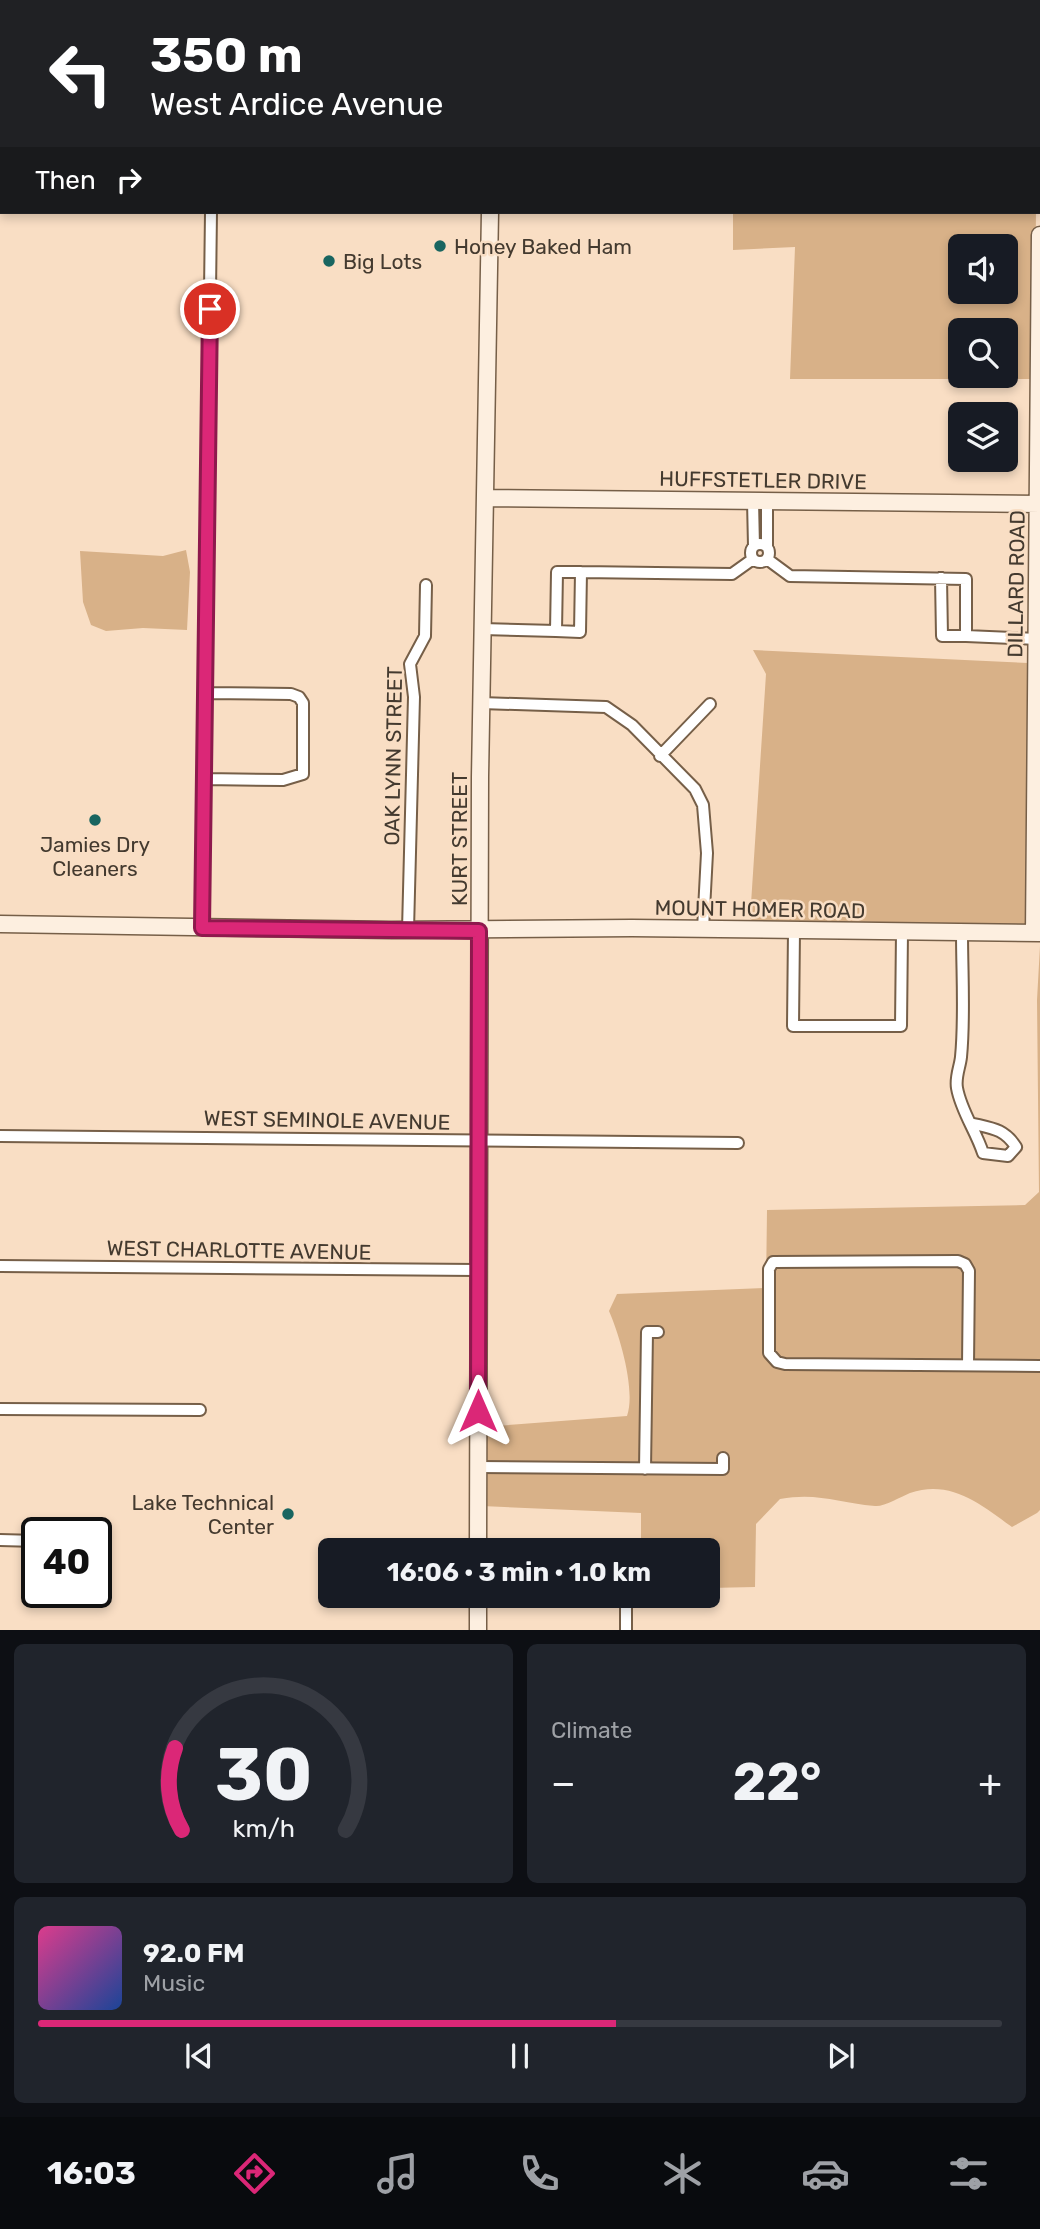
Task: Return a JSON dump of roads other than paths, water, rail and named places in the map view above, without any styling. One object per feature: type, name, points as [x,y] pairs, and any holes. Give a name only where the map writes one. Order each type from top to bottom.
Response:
[{"type":"street","points":[[202,928],[211,214]]},
{"type":"street","name":"KURT STREET","points":[[478,1538],[477,1141],[482,629],[490,214]]},
{"type":"street","name":"DILLARD ROAD","points":[[1037,933],[1040,234]]},
{"type":"street","name":"HUFFSTETLER DRIVE","points":[[485,498],[760,508],[1039,504]]},
{"type":"street","points":[[750,562],[760,508]]},
{"type":"street","points":[[760,508],[770,557]]},
{"type":"street","points":[[754,546],[759,544],[790,576],[966,579],[966,636]]},
{"type":"street","points":[[556,631],[557,572],[732,574],[750,562],[759,562],[770,557]]},
{"type":"street","points":[[482,629],[580,632],[581,572]]},
{"type":"street","points":[[941,578],[942,636],[1037,639]]},
{"type":"street","name":"OAK LYNN STREET","points":[[408,930],[413,720],[410,664],[425,636],[426,585]]},
{"type":"street","points":[[204,779],[283,780],[303,774],[303,703],[299,697],[291,694],[205,693]]},
{"type":"street","points":[[481,703],[606,707],[624,717],[695,789],[703,805],[707,853],[703,929]]},
{"type":"street","points":[[660,756],[710,704]]},
{"type":"street","name":"MOUNT HOMER ROAD","points":[[0,924],[479,931],[703,929],[1037,933]]},
{"type":"street","points":[[794,931],[793,1026],[901,1026],[902,932]]},
{"type":"street","points":[[962,933],[961,1058],[956,1085],[970,1123]]},
{"type":"street","name":"WEST SEMINOLE AVENUE","points":[[0,1136],[738,1143]]},
{"type":"street","points":[[968,1365],[969,1271],[965,1264],[958,1261],[773,1262],[769,1269],[769,1353],[777,1362],[1040,1367]]},
{"type":"street","name":"WEST CHARLOTTE AVENUE","points":[[0,1266],[477,1270]]},
{"type":"street","points":[[645,1469],[646,1332],[658,1332]]},
{"type":"street","points":[[0,1409],[200,1410]]},
{"type":"street","points":[[478,1467],[723,1469],[723,1458]]},
{"type":"street","points":[[0,1541],[21,1541]]},
{"type":"street","points":[[478,1608],[478,1630]]},
{"type":"street","points":[[626,1608],[626,1630]]},
{"type":"place","name":"Honey Baked Ham","points":[[440,246]]},
{"type":"place","name":"Big Lots","points":[[329,261]]},
{"type":"place","name":"Jamies Dry Cleaners","points":[[95,820]]},
{"type":"place","name":"Lake Technical Center","points":[[288,1514]]}]
